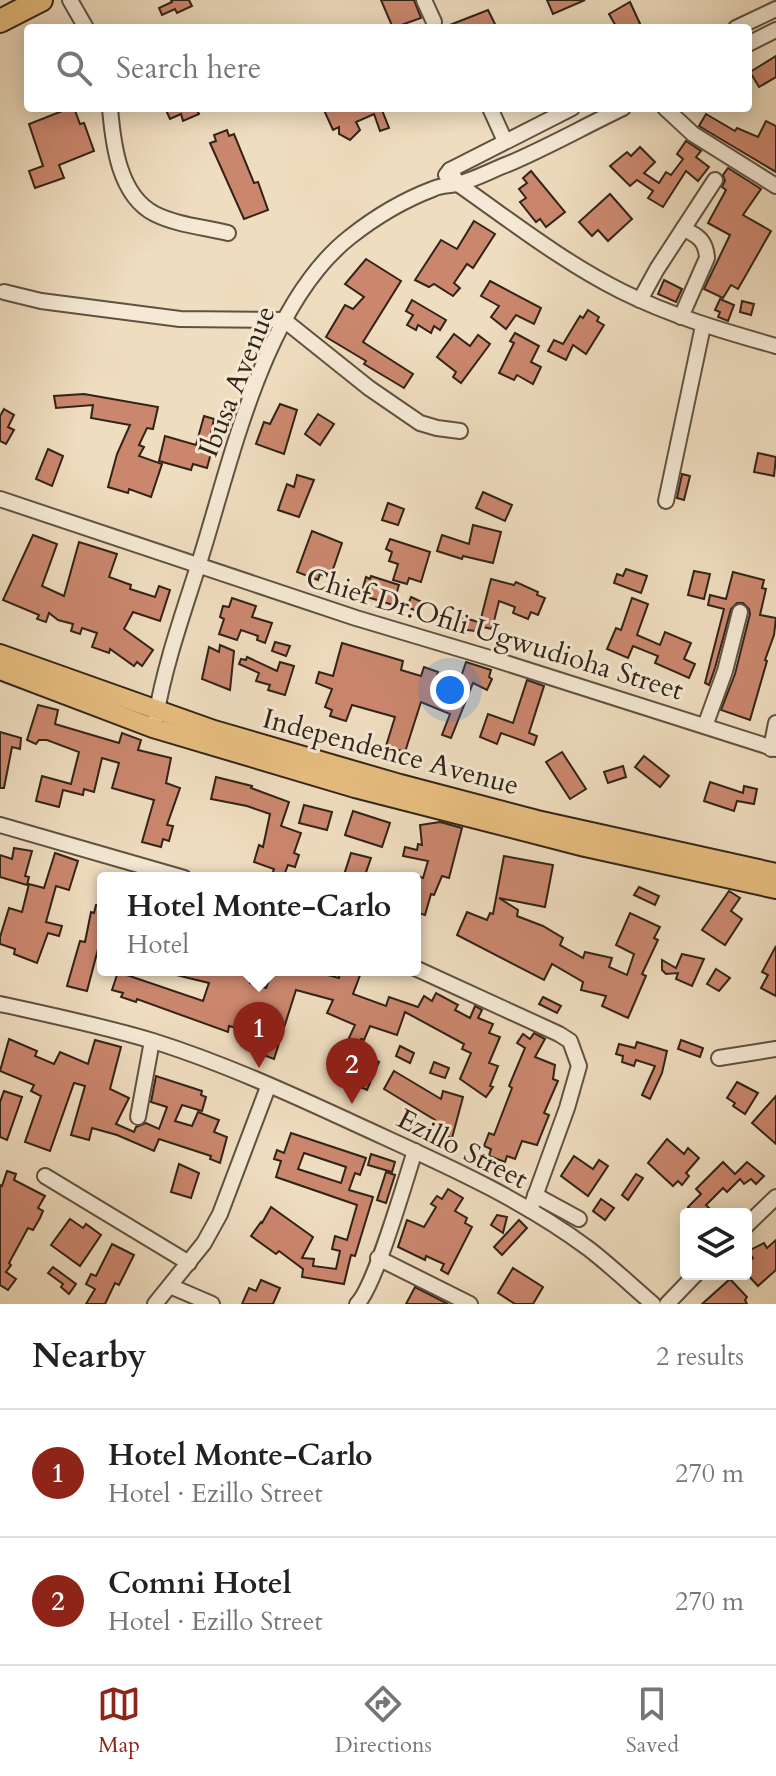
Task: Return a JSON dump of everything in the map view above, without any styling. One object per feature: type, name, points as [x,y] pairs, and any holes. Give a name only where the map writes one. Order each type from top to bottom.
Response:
[{"type":"highway","points":[[0,21],[41,0]]},
{"type":"main road","name":"Independence Avenue","points":[[0,654],[155,719],[214,730],[472,803],[776,873]]},
{"type":"main road","name":"Independence Avenue","points":[[0,670],[429,807],[630,858],[776,889]]},
{"type":"street","points":[[70,0],[84,24]]},
{"type":"street","points":[[424,0],[434,22]]},
{"type":"street","points":[[744,24],[776,9]]},
{"type":"street","points":[[752,42],[776,30]]},
{"type":"street","points":[[111,112],[117,155],[126,182],[137,201],[167,219],[228,233]]},
{"type":"street","points":[[492,112],[505,141]]},
{"type":"street","name":"Ibusa Avenue","points":[[437,187],[450,170],[564,112]]},
{"type":"street","name":"Ibusa Avenue","points":[[155,719],[160,687],[247,409],[284,320],[331,253],[352,235],[399,205],[437,187],[458,184],[536,152],[615,112]]},
{"type":"street","points":[[669,112],[693,134],[776,186]]},
{"type":"street","points":[[450,170],[458,184],[554,252],[640,300],[703,326],[776,346]]},
{"type":"street","points":[[640,300],[715,180]]},
{"type":"street","points":[[681,317],[707,258],[706,248],[699,236],[683,229]]},
{"type":"street","points":[[4,292],[41,301],[180,319],[284,320],[369,388],[420,423],[460,431]]},
{"type":"street","points":[[666,501],[703,326]]},
{"type":"street","points":[[0,499],[198,566]]},
{"type":"street","name":"Chief Dr.Ofili Ugwudioha Street","points":[[198,566],[774,749]]},
{"type":"street","points":[[705,726],[725,671],[740,612]]},
{"type":"street","points":[[774,749],[776,723]]},
{"type":"street","points":[[0,825],[163,872]]},
{"type":"street","points":[[421,971],[559,1034],[570,1041],[576,1053],[579,1066],[567,1108],[530,1210]]},
{"type":"street","name":"Ezillo Street","points":[[0,1004],[69,1018],[152,1041],[415,1151],[530,1210],[587,1248],[653,1304]]},
{"type":"street","points":[[138,1117],[152,1041]]},
{"type":"street","points":[[719,1058],[776,1049]]},
{"type":"street","points":[[155,1304],[204,1243],[220,1214],[268,1087]]},
{"type":"street","points":[[357,1304],[364,1297],[415,1151]]},
{"type":"street","points":[[45,1176],[189,1263]]},
{"type":"street","points":[[535,1195],[579,1219]]},
{"type":"street","points":[[752,1220],[775,1199]]},
{"type":"street","points":[[378,1258],[470,1304]]},
{"type":"street","points":[[667,1304],[690,1280]]},
{"type":"street","points":[[170,1286],[212,1304]]},
{"type":"building","points":[[171,0],[189,0],[192,6],[162,15],[159,8]]},
{"type":"building","points":[[381,0],[414,0],[421,18],[404,24],[391,24]]},
{"type":"building","points":[[547,0],[585,0],[553,14]]},
{"type":"building","points":[[630,2],[640,24],[615,24],[609,14]]},
{"type":"building","points":[[488,10],[495,24],[452,24]]},
{"type":"building","points":[[776,56],[776,77],[759,87],[752,71]]},
{"type":"building","points":[[60,112],[76,112],[80,124],[84,123],[94,151],[59,165],[64,178],[35,188],[29,171],[43,166],[29,124]]},
{"type":"building","points":[[167,112],[199,114],[183,121],[181,114],[170,119]]},
{"type":"building","points":[[325,112],[383,112],[389,128],[380,131],[374,114],[356,122],[360,130],[350,140],[339,134],[339,127],[333,130]]},
{"type":"building","points":[[706,114],[735,131],[737,128],[758,137],[766,121],[776,126],[776,172],[699,126]]},
{"type":"building","points":[[227,130],[229,136],[234,134],[268,210],[244,219],[210,143],[216,141],[214,135]]},
{"type":"building","points":[[686,141],[701,151],[696,157],[709,167],[698,181],[686,171],[663,207],[648,198],[653,191],[637,180],[630,186],[610,166],[627,152],[631,156],[640,147],[655,162],[644,173],[659,183],[666,172],[671,175],[683,159],[677,154]]},
{"type":"building","points":[[728,168],[761,189],[743,215],[771,231],[738,289],[731,285],[723,298],[704,289],[730,235],[708,223],[726,190],[722,187],[725,181],[723,175]]},
{"type":"building","points":[[531,171],[565,212],[546,227],[540,219],[536,222],[520,202],[526,198],[519,189],[527,183],[523,178]]},
{"type":"building","points":[[610,194],[632,219],[608,241],[598,230],[592,236],[579,222]]},
{"type":"building","points":[[474,221],[495,234],[473,268],[467,264],[454,283],[460,288],[453,296],[434,284],[429,287],[415,280],[441,240],[457,249]]},
{"type":"building","points":[[366,259],[401,281],[363,342],[413,374],[404,388],[326,337],[345,305],[353,309],[364,297],[345,284]]},
{"type":"building","points":[[664,280],[682,289],[676,302],[658,294]]},
{"type":"building","points":[[490,281],[541,308],[534,324],[516,315],[506,329],[491,317],[499,306],[481,296]]},
{"type":"building","points":[[720,299],[734,305],[728,321],[718,317],[720,312],[715,310]]},
{"type":"building","points":[[412,300],[446,320],[440,330],[434,326],[431,333],[418,325],[416,330],[407,325],[413,315],[406,311]]},
{"type":"building","points":[[742,301],[754,304],[751,315],[740,312]]},
{"type":"building","points":[[588,310],[599,317],[597,321],[604,325],[586,354],[573,345],[566,360],[548,351],[554,340],[563,344],[580,316],[583,318]]},
{"type":"building","points":[[515,333],[539,346],[531,362],[541,367],[533,384],[517,375],[514,380],[499,373],[514,343],[510,341]]},
{"type":"building","points":[[454,334],[470,346],[478,335],[490,344],[461,383],[453,377],[456,372],[437,357]]},
{"type":"building","points":[[84,394],[158,407],[153,429],[147,428],[139,445],[144,447],[139,456],[162,464],[151,497],[129,489],[128,493],[108,487],[117,454],[130,425],[91,418],[93,405],[56,408],[54,396]]},
{"type":"building","points":[[280,404],[297,410],[284,454],[256,444],[264,422],[270,424]]},
{"type":"building","points":[[4,409],[14,415],[8,427],[14,430],[6,444],[0,441],[0,416]]},
{"type":"building","points":[[318,414],[334,424],[320,445],[305,434]]},
{"type":"building","points":[[204,416],[214,419],[207,468],[193,464],[191,470],[159,461],[165,436],[196,445]]},
{"type":"building","points":[[48,449],[63,456],[52,486],[36,479]]},
{"type":"building","points":[[758,453],[776,457],[774,476],[754,472]]},
{"type":"building","points":[[682,474],[690,476],[684,500],[677,498]]},
{"type":"building","points":[[297,475],[314,480],[299,517],[278,510],[287,484],[294,487]]},
{"type":"building","points":[[483,492],[512,505],[505,521],[476,508]]},
{"type":"building","points":[[388,503],[404,509],[398,525],[382,520]]},
{"type":"building","points":[[473,525],[501,532],[493,563],[463,556],[462,559],[437,551],[442,535],[469,544]]},
{"type":"building","points":[[312,531],[342,543],[330,578],[320,574],[318,580],[297,572]]},
{"type":"building","points":[[33,535],[57,544],[42,586],[64,596],[79,542],[117,554],[109,577],[131,585],[130,589],[155,597],[159,586],[170,590],[160,621],[133,612],[124,629],[153,650],[142,666],[137,662],[134,666],[110,649],[109,653],[92,647],[97,633],[82,628],[80,634],[71,631],[73,624],[58,620],[49,613],[46,622],[37,619],[39,615],[3,600]]},
{"type":"building","points":[[390,539],[430,552],[421,582],[409,578],[407,584],[393,580],[398,564],[389,561],[392,552],[386,549]]},
{"type":"building","points":[[626,569],[647,576],[641,593],[614,583],[617,574],[623,576]]},
{"type":"building","points":[[694,571],[710,574],[704,599],[688,595]]},
{"type":"building","points":[[733,572],[764,580],[762,588],[766,589],[760,615],[776,618],[750,720],[721,710],[735,674],[750,614],[743,603],[737,603],[731,609],[709,685],[705,683],[724,609],[708,605],[710,595],[726,599]]},
{"type":"building","points":[[371,576],[399,585],[393,605],[361,595],[366,577],[370,579]]},
{"type":"building","points":[[491,579],[514,585],[516,582],[538,592],[537,595],[545,598],[538,615],[531,612],[528,619],[513,613],[515,607],[499,601],[492,629],[479,626]]},
{"type":"building","points":[[411,597],[422,602],[419,612],[407,607]]},
{"type":"building","points":[[232,598],[256,606],[252,617],[272,623],[265,643],[257,640],[258,636],[241,630],[237,640],[219,634],[224,619],[220,617],[223,606],[229,607]]},
{"type":"building","points":[[632,598],[648,604],[637,635],[660,645],[665,632],[691,643],[684,659],[695,664],[689,678],[655,663],[658,656],[633,646],[628,658],[607,649],[616,628],[621,630]]},
{"type":"building","points":[[462,617],[478,622],[475,631],[458,629]]},
{"type":"building","points":[[275,642],[290,646],[286,656],[272,651]]},
{"type":"building","points":[[342,643],[403,661],[401,670],[421,676],[424,667],[438,672],[436,679],[458,686],[466,662],[491,670],[489,677],[492,679],[487,690],[473,683],[451,738],[442,735],[450,714],[421,702],[405,752],[386,746],[395,717],[352,705],[346,721],[330,716],[332,710],[325,707],[332,689],[316,683],[319,672],[333,676]]},
{"type":"building","points":[[220,645],[234,651],[230,690],[202,679],[209,647],[219,652]]},
{"type":"building","points":[[247,657],[277,671],[280,662],[294,666],[285,695],[268,690],[270,685],[256,681],[259,673],[239,664],[241,659],[246,660]]},
{"type":"building","points":[[527,680],[544,686],[529,733],[537,736],[534,745],[501,733],[497,744],[480,737],[488,714],[513,723]]},
{"type":"building","points":[[38,705],[58,710],[55,724],[119,743],[122,733],[141,740],[138,750],[171,758],[166,783],[180,788],[167,825],[173,826],[169,841],[163,839],[161,847],[142,842],[154,800],[112,788],[119,763],[102,758],[94,792],[84,789],[83,795],[63,790],[59,807],[36,801],[42,776],[71,784],[79,752],[47,740],[39,740],[36,744],[27,740]]},
{"type":"building","points":[[0,732],[21,738],[20,749],[12,747],[4,788],[0,788]]},
{"type":"building","points":[[562,752],[586,789],[570,799],[546,762]]},
{"type":"building","points":[[644,756],[669,776],[660,787],[635,767]]},
{"type":"building","points":[[623,766],[626,777],[608,783],[604,772]]},
{"type":"building","points":[[216,777],[252,786],[289,802],[281,826],[301,833],[294,853],[299,855],[295,867],[288,865],[285,872],[273,872],[274,869],[254,862],[259,845],[263,847],[270,814],[211,799]]},
{"type":"building","points":[[710,782],[743,793],[744,786],[757,789],[754,804],[737,801],[734,811],[704,801]]},
{"type":"building","points":[[304,805],[332,812],[327,830],[299,823]]},
{"type":"building","points":[[353,811],[390,823],[382,847],[345,835]]},
{"type":"building","points":[[440,822],[462,828],[449,878],[442,876],[434,895],[431,894],[425,915],[421,914],[421,877],[428,861],[403,856],[405,847],[417,850],[418,844],[422,845],[420,825]]},
{"type":"building","points":[[14,848],[32,851],[25,876],[29,877],[27,885],[0,877],[0,855],[12,859]]},
{"type":"building","points":[[55,853],[78,861],[69,890],[56,886],[46,922],[62,926],[59,936],[48,933],[37,963],[14,954],[15,949],[0,944],[0,937],[9,908],[22,912],[29,884],[44,888]]},
{"type":"building","points":[[351,853],[371,858],[366,872],[345,872]]},
{"type":"building","points":[[504,856],[553,865],[545,907],[499,898],[518,910],[517,916],[563,938],[560,945],[583,958],[585,952],[612,958],[609,967],[627,975],[634,954],[616,945],[630,913],[660,927],[654,938],[658,940],[642,974],[646,976],[628,1018],[602,1006],[606,996],[581,990],[583,982],[552,964],[544,980],[457,935],[467,912],[487,920],[490,913],[493,914]]},
{"type":"building","points":[[639,887],[659,896],[655,905],[634,895]]},
{"type":"building","points":[[729,891],[740,898],[731,911],[742,919],[725,945],[702,930]]},
{"type":"building","points":[[97,905],[97,953],[87,991],[67,986],[80,941],[85,942],[91,912],[94,913]]},
{"type":"building","points":[[776,946],[776,996],[761,988],[768,975],[762,972]]},
{"type":"building","points":[[682,954],[704,959],[692,986],[676,979],[678,973],[666,974],[662,970],[662,960],[676,968]]},
{"type":"building","points":[[716,969],[730,978],[719,991],[707,984]]},
{"type":"building","points":[[117,976],[130,976],[203,1001],[209,983],[180,976],[248,976],[250,983],[266,988],[271,976],[360,976],[353,994],[386,1006],[389,997],[418,1007],[424,996],[432,1001],[436,993],[458,1005],[455,1010],[470,1018],[475,1006],[482,1010],[478,1018],[493,1024],[489,1033],[500,1037],[489,1063],[498,1066],[490,1086],[493,1087],[486,1097],[460,1079],[471,1053],[462,1049],[464,1044],[405,1012],[397,1035],[370,1026],[364,1040],[361,1039],[356,1049],[379,1062],[367,1090],[356,1085],[353,1091],[341,1086],[344,1080],[332,1075],[355,1025],[327,1013],[333,1000],[296,990],[274,1059],[258,1053],[262,1038],[247,1031],[229,1026],[228,1032],[137,999],[136,1002],[121,997],[123,993],[112,990]]},
{"type":"building","points":[[543,997],[561,1006],[557,1013],[539,1004]]},
{"type":"building","points":[[534,1033],[545,1039],[535,1057],[555,1065],[553,1079],[558,1081],[544,1113],[549,1115],[537,1145],[522,1141],[515,1159],[507,1156],[505,1162],[489,1156],[491,1149],[484,1146],[489,1133],[494,1135],[525,1048],[517,1043],[523,1034],[530,1039]]},
{"type":"building","points":[[9,1039],[37,1051],[35,1056],[54,1064],[60,1052],[88,1064],[95,1040],[121,1047],[110,1089],[129,1098],[116,1124],[134,1132],[136,1127],[146,1123],[159,1129],[167,1107],[151,1102],[156,1076],[202,1091],[201,1095],[206,1097],[202,1111],[182,1105],[175,1121],[192,1126],[198,1112],[219,1120],[214,1132],[227,1137],[220,1163],[210,1159],[211,1156],[159,1139],[154,1151],[92,1128],[89,1140],[71,1135],[85,1086],[74,1083],[50,1151],[25,1142],[41,1096],[31,1091],[34,1085],[0,1071]]},
{"type":"building","points":[[681,1040],[703,1048],[700,1057],[678,1049]]},
{"type":"building","points":[[637,1042],[667,1051],[662,1073],[650,1099],[642,1095],[655,1066],[636,1060],[634,1066],[622,1062],[623,1056],[616,1054],[619,1044],[635,1048]]},
{"type":"building","points":[[400,1046],[414,1053],[410,1063],[396,1056]]},
{"type":"building","points":[[434,1062],[449,1068],[445,1078],[430,1073]]},
{"type":"building","points":[[394,1071],[441,1099],[443,1091],[463,1097],[452,1138],[432,1132],[435,1120],[384,1089]]},
{"type":"building","points":[[737,1082],[758,1093],[745,1114],[727,1098]]},
{"type":"building","points":[[4,1091],[22,1097],[7,1140],[0,1137],[0,1102]]},
{"type":"building","points":[[776,1096],[776,1144],[752,1123]]},
{"type":"building","points":[[291,1133],[366,1158],[360,1175],[355,1173],[349,1190],[373,1197],[355,1256],[351,1255],[344,1284],[302,1277],[303,1269],[251,1236],[271,1207],[313,1237],[302,1258],[314,1259],[313,1266],[336,1269],[340,1251],[332,1249],[335,1236],[347,1240],[357,1205],[276,1177],[281,1161],[274,1159],[277,1150],[284,1153]],"holes":[[[304,1153],[346,1167],[341,1183],[298,1169]]]},
{"type":"building","points":[[667,1139],[684,1154],[688,1148],[699,1158],[686,1173],[689,1176],[682,1185],[678,1181],[673,1186],[648,1163]]},
{"type":"building","points":[[371,1154],[395,1162],[392,1172],[368,1165]]},
{"type":"building","points":[[574,1156],[593,1169],[599,1160],[608,1166],[588,1196],[561,1176]]},
{"type":"building","points":[[723,1162],[735,1174],[747,1162],[764,1176],[756,1184],[751,1179],[744,1184],[740,1179],[727,1192],[723,1188],[706,1205],[709,1208],[688,1207],[701,1194],[696,1189]]},
{"type":"building","points":[[179,1164],[199,1173],[191,1198],[171,1192]]},
{"type":"building","points":[[7,1171],[16,1174],[14,1180],[45,1196],[38,1208],[43,1211],[40,1218],[33,1230],[28,1228],[9,1263],[11,1265],[6,1272],[16,1279],[8,1290],[0,1285],[0,1185]]},
{"type":"building","points":[[386,1172],[395,1175],[386,1203],[377,1200]]},
{"type":"building","points":[[636,1174],[643,1178],[628,1200],[622,1195]]},
{"type":"building","points":[[448,1189],[463,1198],[455,1211],[467,1218],[465,1223],[472,1227],[448,1274],[441,1270],[444,1264],[426,1256],[425,1260],[398,1247],[407,1220],[424,1227],[436,1207],[431,1204],[437,1196],[442,1199]]},
{"type":"building","points":[[601,1199],[614,1208],[605,1220],[593,1211]]},
{"type":"building","points":[[497,1215],[507,1217],[503,1233],[491,1225]]},
{"type":"building","points":[[70,1219],[83,1228],[86,1224],[101,1235],[80,1266],[51,1245]]},
{"type":"building","points":[[519,1220],[527,1228],[502,1255],[494,1247]]},
{"type":"building","points":[[776,1240],[776,1270],[758,1286],[752,1280],[752,1249],[764,1243],[767,1248]]},
{"type":"building","points":[[112,1244],[134,1255],[105,1304],[86,1304],[95,1289],[86,1284],[91,1274],[96,1276]]},
{"type":"building","points":[[53,1267],[76,1284],[69,1294],[61,1287],[63,1284],[48,1273]]},
{"type":"building","points":[[513,1268],[543,1287],[533,1304],[515,1304],[498,1293]]},
{"type":"building","points":[[261,1280],[280,1288],[273,1304],[242,1304],[249,1288],[256,1291]]},
{"type":"building","points":[[729,1280],[747,1297],[747,1304],[702,1304]]},
{"type":"building","points":[[415,1287],[448,1304],[406,1304]]},
{"type":"place","name":"Hotel Monte-Carlo","points":[[259,1068]]},
{"type":"place","name":"Comni Hotel","points":[[352,1104]]}]
